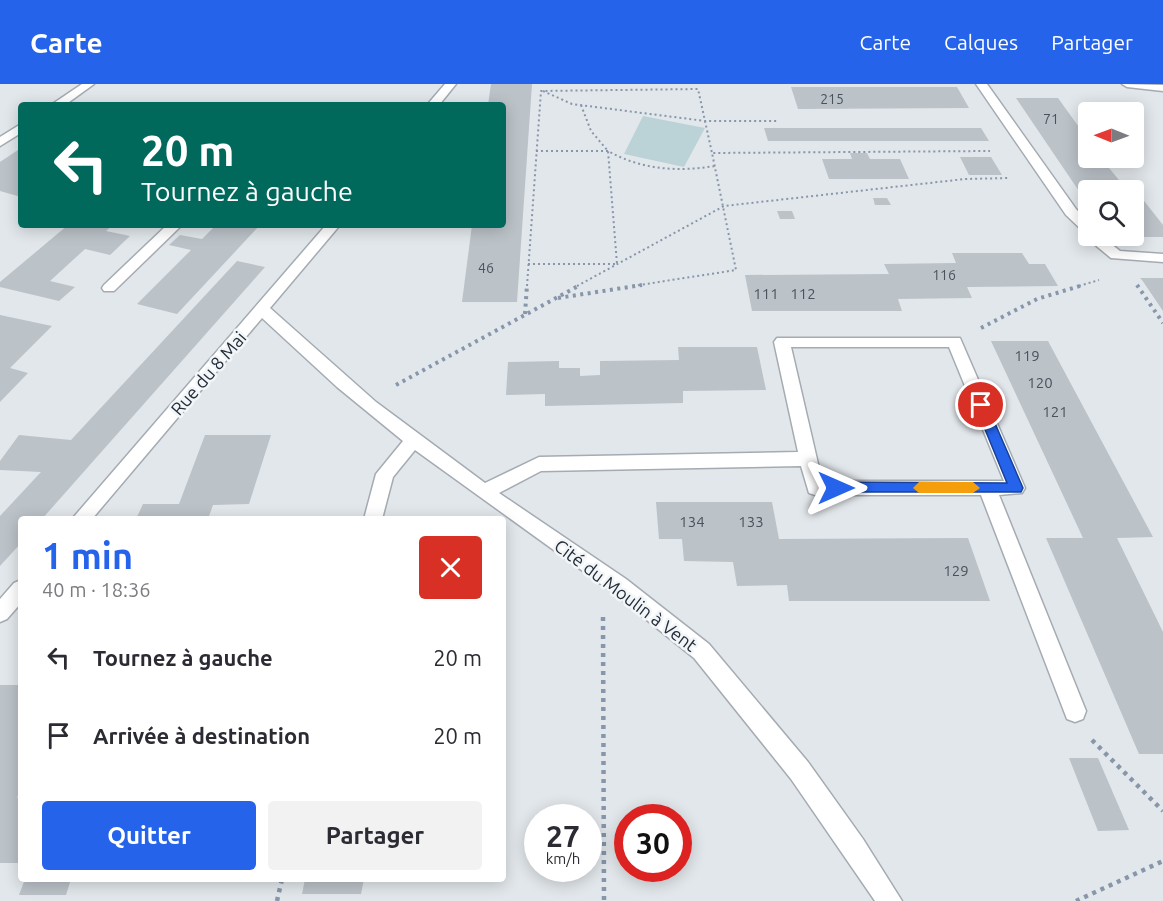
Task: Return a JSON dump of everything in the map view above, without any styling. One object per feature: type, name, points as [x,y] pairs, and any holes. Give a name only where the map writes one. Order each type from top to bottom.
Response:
[{"type":"street","points":[[62,102],[89,84]]},
{"type":"street","points":[[436,102],[451,84]]},
{"type":"street","points":[[981,84],[1078,219]]},
{"type":"street","points":[[1127,84],[1159,88],[1163,97]]},
{"type":"street","points":[[0,142],[18,130]]},
{"type":"street","points":[[109,288],[172,228]]},
{"type":"street","name":"Rue du 8 Mai","points":[[84,516],[263,310],[331,228]]},
{"type":"street","points":[[1106,246],[1116,255],[1163,258]]},
{"type":"street","name":"Cité du Moulin à Vent","points":[[263,310],[312,360],[363,402],[484,492],[602,574],[696,646],[775,738],[849,837],[889,901]]},
{"type":"street","points":[[782,342],[955,342],[1016,488],[815,488],[782,342]]},
{"type":"street","points":[[374,516],[385,474],[414,439]]},
{"type":"street","points":[[484,492],[539,464],[809,459]]},
{"type":"street","points":[[987,488],[1075,711]]},
{"type":"street","points":[[0,613],[18,592]]},
{"type":"path","points":[[541,91],[698,89],[736,270],[554,298]]},
{"type":"path","points":[[541,91],[581,105],[705,121],[779,121]]},
{"type":"path","points":[[525,315],[541,91]]},
{"type":"path","points":[[581,105],[591,131],[608,151],[625,162],[684,172],[716,166]]},
{"type":"path","points":[[536,151],[608,151]]},
{"type":"path","points":[[608,151],[617,264]]},
{"type":"path","points":[[712,153],[1027,151]]},
{"type":"path","points":[[363,402],[724,206],[965,179],[1047,178]]},
{"type":"path","points":[[955,342],[1037,299],[1109,278],[1116,255]]},
{"type":"path","points":[[528,264],[617,264]]},
{"type":"path","points":[[602,574],[604,901]]},
{"type":"path","points":[[1075,711],[1096,747],[1163,811]]},
{"type":"path","points":[[1076,901],[1163,861]]},
{"type":"path","points":[[277,901],[281,882]]},
{"type":"shaded area","points":[[643,116],[705,128],[684,167],[624,154]]},
{"type":"building","points":[[491,84],[532,84],[517,302],[462,302],[472,228],[506,228],[506,102],[488,102]]},
{"type":"building","points":[[791,87],[957,87],[969,108],[798,109]]},
{"type":"building","points":[[1016,98],[1058,98],[1078,126],[1078,168],[1109,168],[1119,180],[1078,180],[1078,190]]},
{"type":"building","points":[[764,128],[981,128],[989,141],[768,141]]},
{"type":"building","points":[[18,150],[18,196],[0,191],[0,162]]},
{"type":"building","points":[[850,153],[867,153],[870,159],[900,159],[909,179],[829,179],[822,159],[852,159]]},
{"type":"building","points":[[960,157],[991,157],[1002,175],[969,175]]},
{"type":"building","points":[[873,198],[887,198],[891,205],[875,205]]},
{"type":"building","points":[[1144,201],[1163,225],[1163,237],[1144,237]]},
{"type":"building","points":[[777,211],[792,211],[795,219],[780,219]]},
{"type":"building","points":[[64,228],[110,228],[106,231],[130,236],[110,255],[85,249],[50,281],[75,287],[59,301],[0,287],[0,282]]},
{"type":"building","points":[[213,228],[257,228],[177,314],[137,304],[191,250],[169,245],[180,235],[202,239]]},
{"type":"building","points":[[952,253],[1022,253],[1029,264],[1045,264],[1058,286],[967,287],[972,298],[898,299],[902,311],[752,311],[745,275],[889,274],[884,264],[956,263]]},
{"type":"building","points":[[237,261],[265,267],[45,516],[18,516],[18,546],[0,566],[0,516],[41,472],[0,470],[0,461],[19,435],[71,440]]},
{"type":"building","points":[[1140,278],[1163,278],[1163,311],[1142,280]]},
{"type":"building","points":[[0,315],[52,326],[10,368],[28,373],[0,402]]},
{"type":"building","points":[[991,341],[1048,341],[1153,537],[1117,538],[1163,632],[1163,754],[1139,754],[1046,538],[1083,538]]},
{"type":"building","points":[[678,347],[757,347],[766,390],[683,391],[683,403],[545,406],[545,394],[506,395],[508,362],[559,361],[559,368],[580,368],[580,376],[600,375],[600,361],[679,360]]},
{"type":"building","points":[[205,435],[271,435],[249,504],[213,505],[209,516],[137,516],[143,504],[179,504]]},
{"type":"building","points":[[656,502],[772,502],[779,539],[968,538],[990,601],[789,601],[787,585],[737,586],[733,562],[684,561],[682,539],[659,539]]},
{"type":"building","points":[[0,685],[18,685],[18,863],[0,863]]},
{"type":"building","points":[[1069,758],[1098,758],[1129,830],[1098,831]]},
{"type":"building","points":[[24,882],[70,882],[66,895],[19,895]]},
{"type":"building","points":[[304,882],[363,882],[361,894],[302,894]]},
{"type":"slow traffic","points":[[919,488],[973,488]]},
{"type":"route","points":[[836,488],[1016,488],[981,405]]}]
